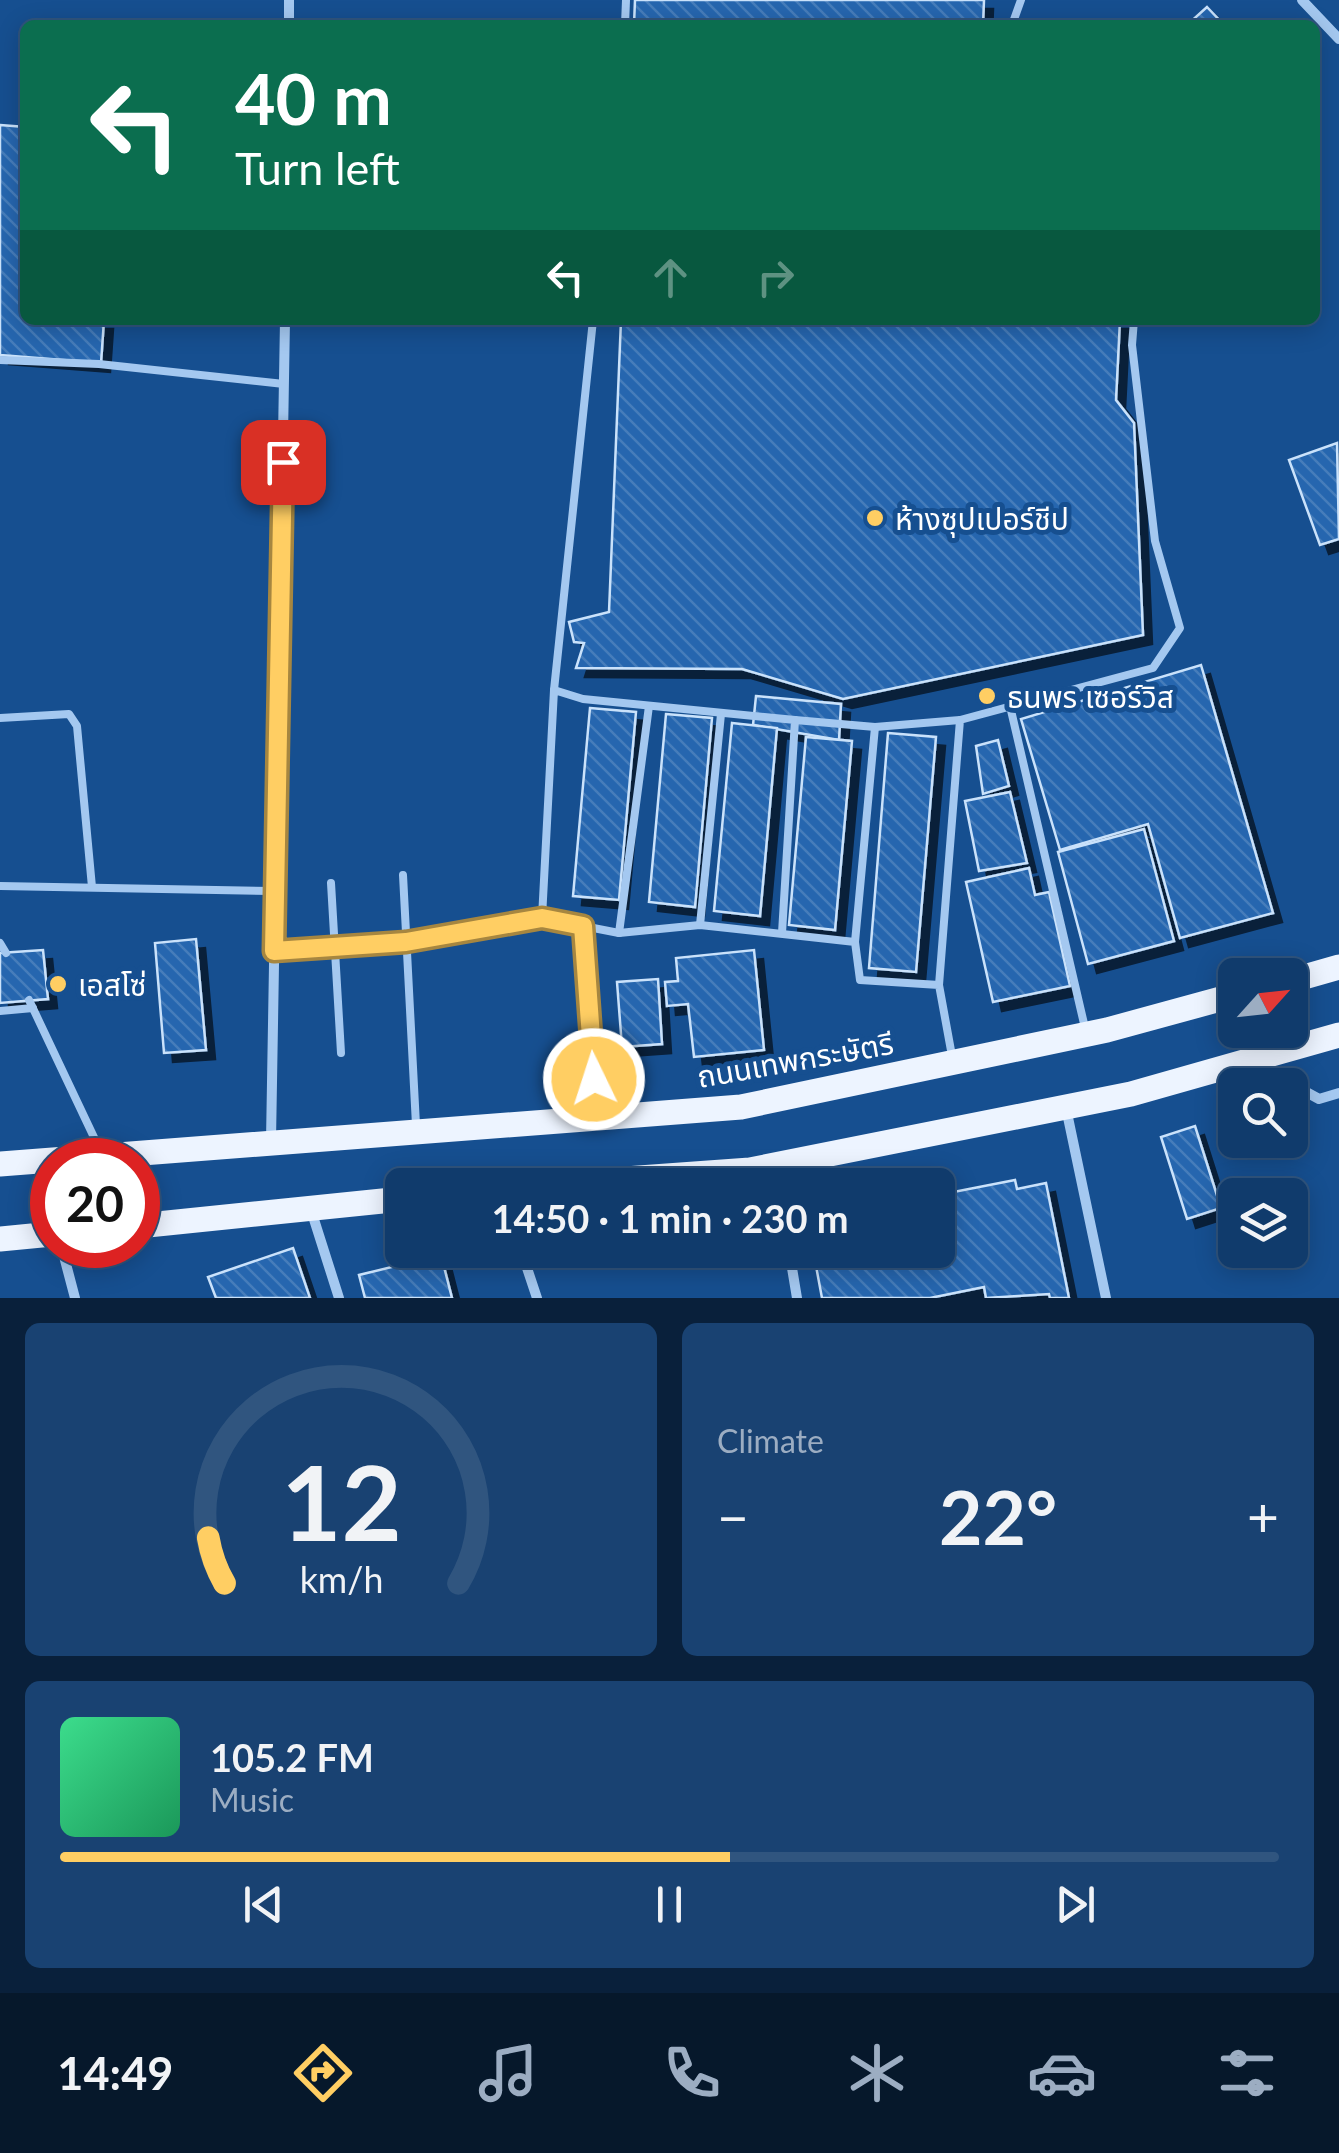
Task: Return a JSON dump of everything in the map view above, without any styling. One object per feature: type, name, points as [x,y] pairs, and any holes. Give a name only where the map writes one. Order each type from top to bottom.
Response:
[{"type":"main road","points":[[1308,975],[1339,967]]},
{"type":"main road","name":"ถนนเทพกระษัตรี","points":[[160,1149],[742,1106],[1087,1034],[1218,1000]]},
{"type":"main road","points":[[806,1168],[1131,1094],[1339,1035]]},
{"type":"main road","name":"ถนนเทพกระษัตรี","points":[[0,1164],[30,1161]]},
{"type":"main road","points":[[160,1224],[385,1201]]},
{"type":"main road","points":[[0,1240],[30,1237]]},
{"type":"street","points":[[1302,0],[1339,39]]},
{"type":"street","points":[[272,1141],[285,325]]},
{"type":"street","points":[[1248,1060],[1319,1099],[1339,1093]]},
{"type":"street","points":[[1066,1107],[1106,1298]]},
{"type":"street","points":[[310,1209],[339,1298]]},
{"type":"street","points":[[67,1268],[75,1298]]},
{"type":"street","points":[[527,1268],[537,1298]]},
{"type":"street","points":[[792,1268],[797,1298]]},
{"type":"lane","points":[[542,918],[554,690],[592,325]]},
{"type":"lane","points":[[554,690],[583,699],[876,727],[960,720],[1153,668],[1180,628],[1155,541],[1132,345],[1134,325]]},
{"type":"lane","points":[[0,360],[99,364],[284,384]]},
{"type":"lane","points":[[619,934],[648,706]]},
{"type":"lane","points":[[1010,706],[1087,1034]]},
{"type":"lane","points":[[0,718],[69,714],[77,726],[92,888]]},
{"type":"lane","points":[[700,925],[721,714]]},
{"type":"lane","points":[[782,933],[795,720]]},
{"type":"lane","points":[[953,1062],[938,985],[960,720]]},
{"type":"lane","points":[[876,727],[854,942],[860,980],[938,985]]},
{"type":"lane","points":[[404,875],[416,1130]]},
{"type":"lane","points":[[331,883],[341,1054]]},
{"type":"lane","points":[[0,886],[274,891]]},
{"type":"lane","points":[[274,951],[406,942],[542,918],[619,934],[700,925],[854,942]]},
{"type":"lane","points":[[583,926],[596,1118]]},
{"type":"lane","points":[[0,943],[6,953]]},
{"type":"lane","points":[[0,1010],[31,1004],[95,1138]]},
{"type":"building","points":[[635,0],[984,0],[983,20],[634,20]]},
{"type":"building","points":[[1207,7],[1219,20],[1193,20]]},
{"type":"building","points":[[0,125],[20,127],[20,325],[104,325],[101,363],[0,355]]},
{"type":"building","name":"ห้างซุปเปอร์ชีป","points":[[621,325],[1120,325],[1116,400],[1134,423],[1143,635],[843,699],[742,669],[576,668],[584,643],[574,642],[569,622],[609,612]]},
{"type":"building","points":[[1337,443],[1339,539],[1320,545],[1289,460]]},
{"type":"building","points":[[1201,665],[1273,913],[1180,938],[1148,824],[1060,850],[1021,719]]},
{"type":"building","points":[[756,696],[841,704],[839,740],[753,725]]},
{"type":"building","points":[[590,708],[636,712],[619,900],[573,896]]},
{"type":"building","points":[[666,714],[712,718],[695,907],[649,902]]},
{"type":"building","points":[[732,723],[777,728],[760,916],[714,911]]},
{"type":"building","points":[[888,733],[936,737],[916,972],[869,968]]},
{"type":"building","points":[[806,737],[852,741],[835,930],[789,925]]},
{"type":"building","points":[[998,740],[1009,786],[983,794],[976,746]]},
{"type":"building","points":[[1010,792],[1027,863],[979,871],[965,801]]},
{"type":"building","points":[[1144,829],[1174,941],[1088,964],[1058,852]]},
{"type":"building","points":[[1029,868],[1035,895],[1049,892],[1070,986],[993,1002],[966,882]]},
{"type":"building","points":[[196,939],[206,1050],[164,1053],[155,943]]},
{"type":"building","points":[[43,950],[48,999],[0,1003],[0,953]]},
{"type":"building","points":[[754,950],[764,1050],[694,1057],[688,1004],[667,1006],[665,982],[678,981],[676,958]]},
{"type":"building","points":[[658,979],[662,1044],[622,1047],[617,982]]},
{"type":"building","points":[[1195,1126],[1218,1209],[1187,1219],[1161,1137]]},
{"type":"building","points":[[1015,1180],[1017,1189],[1046,1183],[1069,1298],[1050,1298],[1049,1294],[986,1298],[984,1287],[930,1298],[822,1298],[816,1268],[955,1268],[955,1192]]},
{"type":"building","points":[[293,1248],[310,1298],[216,1298],[208,1277]]},
{"type":"building","points":[[388,1268],[444,1268],[452,1298],[365,1298],[359,1275]]},
{"type":"place","name":"ห้างซุปเปอร์ชีป","points":[[875,518]]},
{"type":"place","name":"ธนพร เซอร์วิส","points":[[987,696]]},
{"type":"place","name":"เอสโซ่","points":[[58,984]]},
{"type":"route","points":[[283,462],[274,951],[406,942],[542,918],[583,926],[594,1079]]}]
